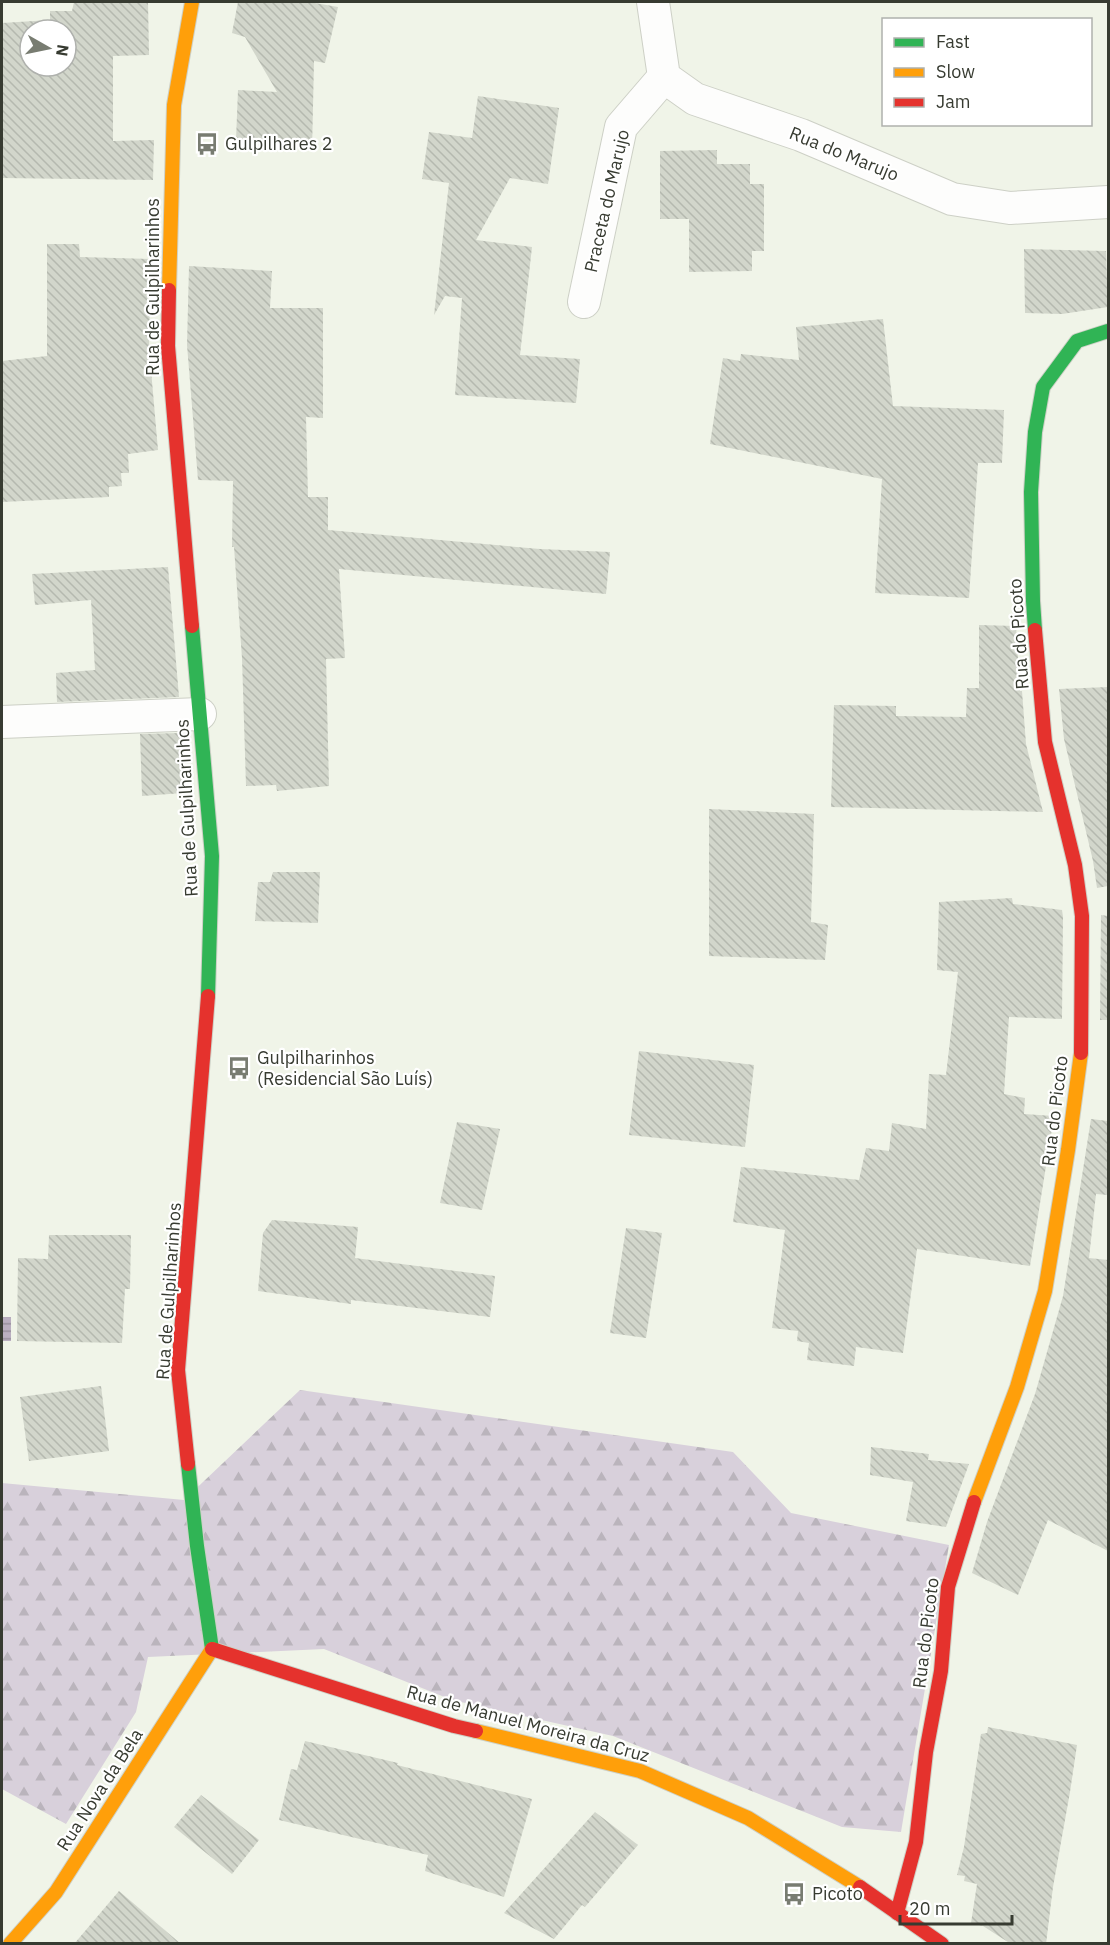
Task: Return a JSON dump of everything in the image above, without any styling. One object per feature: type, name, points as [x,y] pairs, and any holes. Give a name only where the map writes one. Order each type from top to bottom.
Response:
[{"type":"street","name":"Rua de Gulpilharinhos","points":[[192,2],[174,105],[168,346],[212,856],[208,1016],[178,1370],[197,1546],[212,1649]]},
{"type":"street","points":[[653,2],[664,77]]},
{"type":"street","name":"Rua do Marujo","points":[[664,77],[695,99],[801,135],[952,199],[1010,208],[1108,202]]},
{"type":"street","name":"Praceta do Marujo","points":[[584,302],[621,127],[664,77]]},
{"type":"street","name":"Rua do Picoto","points":[[897,1913],[916,1842],[926,1752],[941,1671],[948,1587],[969,1515],[1017,1387],[1045,1292],[1068,1150],[1080,1053],[1082,916],[1075,865],[1045,742],[1033,601],[1031,492],[1035,432],[1043,387],[1077,341],[1108,331]]},
{"type":"street","points":[[2,722],[200,714]]},
{"type":"street","name":"Rua de Manuel Moreira da Cruz","points":[[212,1649],[454,1726],[640,1771],[748,1818],[842,1875],[942,1944]]},
{"type":"street","name":"Rua Nova da Bela","points":[[10,1944],[56,1892],[212,1649]]},
{"type":"green space","points":[[300,1390],[733,1452],[791,1513],[949,1545],[901,1832],[842,1827],[613,1736],[452,1700],[324,1649],[148,1657],[136,1712],[66,1824],[2,1789],[2,1483],[184,1500]]},
{"type":"shaded area","points":[[2,1317],[11,1317],[11,1341],[2,1341]]},
{"type":"building","points":[[74,2],[148,2],[149,55],[113,56],[113,141],[154,140],[153,180],[2,178],[2,23],[18,22],[18,78],[78,78],[78,18],[50,18],[50,11],[72,11]]},
{"type":"building","points":[[238,2],[309,2],[338,7],[325,63],[314,61],[312,152],[306,142],[236,140],[238,90],[277,92],[245,37],[232,33]]},
{"type":"building","points":[[478,96],[559,108],[548,184],[510,178],[476,240],[532,247],[520,355],[580,359],[576,403],[455,395],[462,298],[445,296],[434,315],[449,183],[422,179],[429,132],[472,138]]},
{"type":"building","points":[[717,150],[717,164],[750,164],[750,184],[764,184],[764,251],[752,251],[752,271],[689,272],[689,219],[660,219],[660,151]]},
{"type":"building","points":[[47,244],[79,244],[80,257],[151,259],[149,347],[158,450],[128,454],[129,473],[121,473],[122,486],[109,487],[109,497],[2,502],[2,361],[47,356]]},
{"type":"building","points":[[1024,249],[1106,251],[1108,307],[1062,314],[1025,313]]},
{"type":"building","points":[[189,266],[272,271],[270,308],[323,308],[323,418],[306,417],[308,497],[328,497],[328,530],[540,549],[610,552],[606,594],[339,569],[345,658],[326,659],[329,786],[277,791],[276,785],[246,786],[242,658],[234,547],[232,547],[233,481],[198,480],[187,345]]},
{"type":"building","points":[[883,319],[893,406],[1004,410],[1002,463],[978,463],[969,598],[875,593],[882,479],[710,444],[723,358],[740,361],[741,354],[799,360],[796,327]]},
{"type":"building","points":[[168,567],[179,697],[57,702],[56,673],[95,670],[91,600],[35,605],[32,574]]},
{"type":"building","points":[[979,625],[1016,626],[1026,744],[1043,812],[831,807],[834,705],[896,706],[896,716],[966,717],[967,688],[979,688]]},
{"type":"building","points":[[1108,687],[1108,886],[1097,888],[1093,861],[1064,739],[1059,689]]},
{"type":"building","points":[[181,733],[181,754],[184,755],[183,793],[142,796],[140,734]]},
{"type":"building","points":[[709,809],[814,814],[811,922],[828,925],[825,960],[709,956]]},
{"type":"building","points":[[273,872],[320,872],[318,923],[255,921],[258,882],[270,882]]},
{"type":"building","points":[[1012,898],[1013,904],[1062,910],[1063,917],[1062,1019],[1009,1017],[1004,1094],[1025,1098],[1024,1114],[1054,1116],[1030,1266],[917,1249],[903,1353],[856,1347],[854,1366],[807,1360],[809,1343],[797,1341],[798,1331],[772,1328],[785,1230],[733,1222],[741,1167],[859,1180],[866,1148],[889,1151],[892,1123],[926,1129],[929,1074],[946,1075],[958,972],[937,970],[939,902]]},
{"type":"building","points":[[1101,915],[1108,916],[1108,1020],[1100,1020]]},
{"type":"building","points":[[639,1051],[754,1065],[745,1147],[629,1135]]},
{"type":"building","points":[[1091,1119],[1108,1121],[1108,1195],[1096,1194],[1089,1258],[1108,1260],[1108,1551],[1048,1520],[1018,1595],[972,1573],[987,1522],[1035,1394],[1063,1296]]},
{"type":"building","points":[[457,1122],[500,1129],[482,1210],[440,1203]]},
{"type":"building","points":[[272,1220],[358,1227],[355,1258],[495,1276],[490,1317],[351,1300],[351,1304],[258,1291],[263,1233]]},
{"type":"building","points":[[626,1228],[662,1233],[646,1338],[610,1333]]},
{"type":"building","points":[[49,1235],[131,1235],[130,1289],[125,1289],[122,1343],[17,1341],[18,1258],[48,1259]]},
{"type":"building","points":[[101,1386],[109,1451],[29,1461],[20,1397]]},
{"type":"building","points":[[871,1447],[929,1454],[928,1460],[969,1464],[946,1527],[906,1521],[913,1482],[870,1475]]},
{"type":"building","points":[[988,1727],[1077,1745],[1053,1887],[1046,1944],[1011,1944],[983,1926],[971,1923],[977,1884],[964,1881],[965,1876],[957,1875],[964,1847],[981,1734],[987,1733]]},
{"type":"building","points":[[305,1741],[532,1799],[504,1897],[425,1871],[428,1855],[279,1820],[291,1769],[297,1770]]},
{"type":"building","points":[[201,1795],[259,1840],[232,1874],[174,1827]]},
{"type":"building","points":[[595,1812],[638,1845],[585,1907],[582,1905],[554,1939],[504,1913]]},
{"type":"building","points":[[119,1891],[181,1944],[74,1944]]},
{"type":"traffic: fast","points":[[1035,630],[1031,492],[1035,432],[1043,387],[1077,341],[1108,331]]},
{"type":"traffic: fast","points":[[192,626],[212,856],[208,996]]},
{"type":"traffic: fast","points":[[188,1464],[212,1649]]},
{"type":"traffic: slow","points":[[169,290],[174,105],[192,2]]},
{"type":"traffic: slow","points":[[974,1502],[1017,1387],[1045,1291],[1081,1053]]},
{"type":"traffic: slow","points":[[10,1944],[56,1892],[212,1649]]},
{"type":"traffic: slow","points":[[476,1731],[640,1771],[748,1818],[860,1887]]},
{"type":"traffic: jam","points":[[169,290],[168,346],[192,626]]},
{"type":"traffic: jam","points":[[1035,630],[1045,742],[1075,865],[1082,916],[1081,1053]]},
{"type":"traffic: jam","points":[[188,1464],[178,1370],[208,996]]},
{"type":"traffic: jam","points":[[897,1913],[916,1842],[926,1752],[941,1671],[948,1587],[974,1502]]},
{"type":"traffic: jam","points":[[212,1649],[476,1731]]},
{"type":"traffic: jam","points":[[860,1887],[942,1944]]},
{"type":"place","name":"Gulpilhares 2","points":[[207,144]]},
{"type":"place","name":"Gulpilharinhos (Residencial São Luís)","points":[[239,1068]]},
{"type":"place","name":"Picoto","points":[[794,1894]]}]
